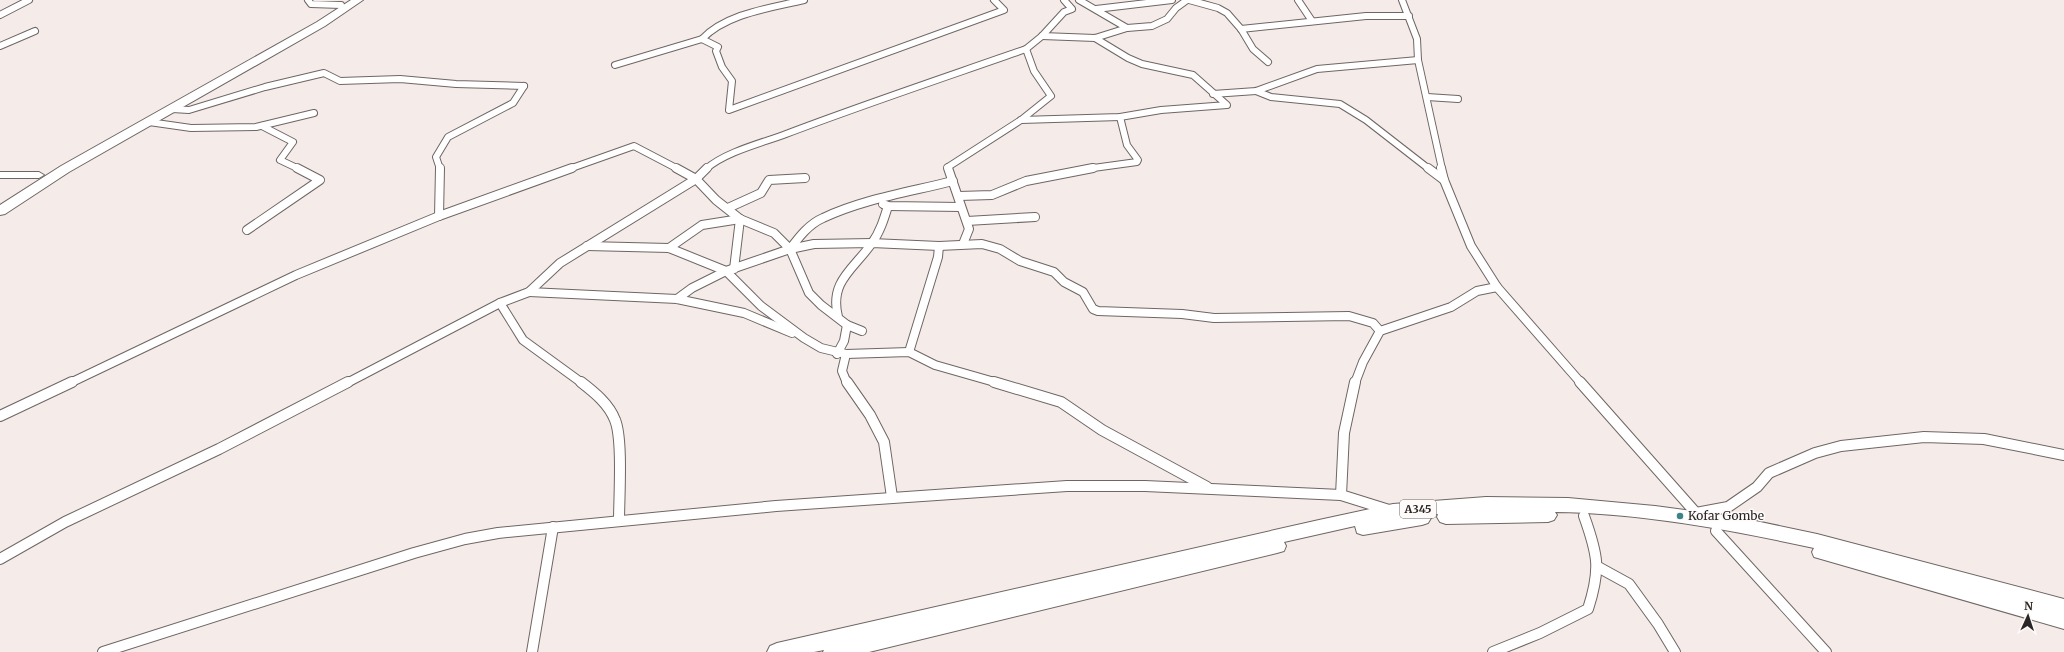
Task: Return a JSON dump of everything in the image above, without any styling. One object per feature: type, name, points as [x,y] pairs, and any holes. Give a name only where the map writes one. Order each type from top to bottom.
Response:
[{"type":"main road","points":[[0,211],[65,169],[321,24],[358,0]]},
{"type":"main road","points":[[0,199],[39,175],[230,69],[345,2]]},
{"type":"main road","name":"A345","points":[[777,652],[1229,546],[1393,512],[1479,504],[1523,503],[1698,516],[1817,541],[2064,607]]},
{"type":"main road","name":"A345","points":[[833,652],[870,648],[1305,540],[1420,518],[1485,515],[1584,516],[1644,521],[1716,531],[1811,550],[2064,621]]},
{"type":"street","points":[[0,15],[29,0]]},
{"type":"street","points":[[308,0],[311,4],[345,2]]},
{"type":"street","points":[[614,65],[702,39],[710,29],[753,13],[804,0]]},
{"type":"street","points":[[702,39],[718,47],[716,50],[722,66],[732,80],[729,110],[1004,10],[994,0]]},
{"type":"street","points":[[0,559],[64,522],[219,449],[500,303],[529,292],[560,263],[696,179],[712,164],[730,155],[815,123],[1026,49],[1042,36],[1064,12],[1072,9],[1064,0]]},
{"type":"street","points":[[1079,0],[1096,9],[1119,26],[1127,28]]},
{"type":"street","points":[[1096,9],[1172,0]]},
{"type":"street","points":[[1042,36],[1095,38],[1127,28],[1152,26],[1167,19],[1176,8],[1188,0],[1218,8],[1227,13],[1241,29],[1253,49],[1268,62]]},
{"type":"street","points":[[1298,0],[1312,21]]},
{"type":"street","points":[[1402,0],[1417,39],[1418,60],[1444,180],[1471,246],[1497,287],[1698,516],[1728,507],[1756,487],[1769,473],[1815,453],[1842,446],[1924,437],[1984,439],[2064,455]]},
{"type":"street","points":[[1241,29],[1366,16],[1408,16]]},
{"type":"street","points":[[0,46],[35,31]]},
{"type":"street","points":[[1021,120],[1120,117],[1161,110],[1227,105],[1212,94],[1193,74],[1135,61],[1095,38]]},
{"type":"street","points":[[963,244],[969,229],[961,207],[959,196],[948,172],[948,167],[1021,120],[1052,96],[1034,71],[1026,49]]},
{"type":"street","points":[[1212,94],[1256,91],[1290,80],[1316,69],[1418,60]]},
{"type":"street","points":[[172,109],[181,111],[189,110],[264,87],[324,74],[340,81],[400,79],[456,84],[524,86],[514,103],[448,137],[443,144],[436,157],[440,165],[439,216]]},
{"type":"street","points":[[1256,91],[1270,97],[1340,104],[1366,120],[1397,146],[1444,180]]},
{"type":"street","points":[[1427,97],[1458,98]]},
{"type":"street","points":[[149,122],[191,128],[262,126],[314,113]]},
{"type":"street","points":[[959,196],[992,195],[1026,181],[1074,171],[1137,162],[1138,160],[1128,145],[1120,117]]},
{"type":"street","points":[[247,230],[320,180],[280,160],[293,142],[290,139],[271,132],[262,126]]},
{"type":"street","points":[[0,416],[296,275],[439,216],[634,146],[696,179],[716,200],[740,219],[774,233],[790,249],[803,276],[809,293],[847,325],[862,331]]},
{"type":"street","points":[[0,175],[39,175]]},
{"type":"street","points":[[728,208],[761,193],[769,180],[805,178]]},
{"type":"street","points":[[790,249],[802,233],[818,220],[842,210],[953,181]]},
{"type":"street","points":[[877,202],[888,206],[961,207]]},
{"type":"street","points":[[838,317],[834,301],[838,288],[872,243],[881,228],[888,206]]},
{"type":"street","points":[[967,221],[1034,217]]},
{"type":"street","points":[[669,248],[702,225],[740,219]]},
{"type":"street","points":[[730,270],[740,219]]},
{"type":"street","points":[[677,299],[692,288],[730,270],[790,249],[816,244],[872,243],[939,246],[982,244],[1000,249],[1020,261],[1054,272],[1068,285],[1083,292],[1093,309],[1098,311],[1182,314],[1214,318],[1304,318],[1349,316],[1374,323],[1380,331]]},
{"type":"street","points":[[587,246],[669,248],[730,270],[761,306],[804,338],[821,348],[841,354],[909,352],[935,364],[1061,402],[1102,430],[1210,489]]},
{"type":"street","points":[[909,352],[938,258],[939,246]]},
{"type":"street","points":[[1341,495],[1342,450],[1349,399],[1359,371],[1380,331],[1452,307],[1477,291],[1497,287]]},
{"type":"street","points":[[529,292],[677,299],[744,313],[804,338]]},
{"type":"street","points":[[500,303],[526,343],[604,401],[619,425],[620,521]]},
{"type":"street","points":[[847,325],[841,354],[842,371],[848,386],[870,414],[884,442],[892,497]]},
{"type":"street","points":[[103,652],[172,629],[458,541],[498,533],[776,506],[1067,486],[1210,489],[1341,495],[1393,512]]},
{"type":"street","points":[[1493,652],[1540,633],[1588,609],[1595,587],[1598,567],[1597,553],[1584,516]]},
{"type":"street","points":[[532,652],[553,528]]},
{"type":"street","points":[[1716,531],[1826,652]]},
{"type":"street","points":[[1598,567],[1629,584],[1658,624],[1675,652]]},
{"type":"place","name":"Kofar Gombe","points":[[1680,516]]}]
